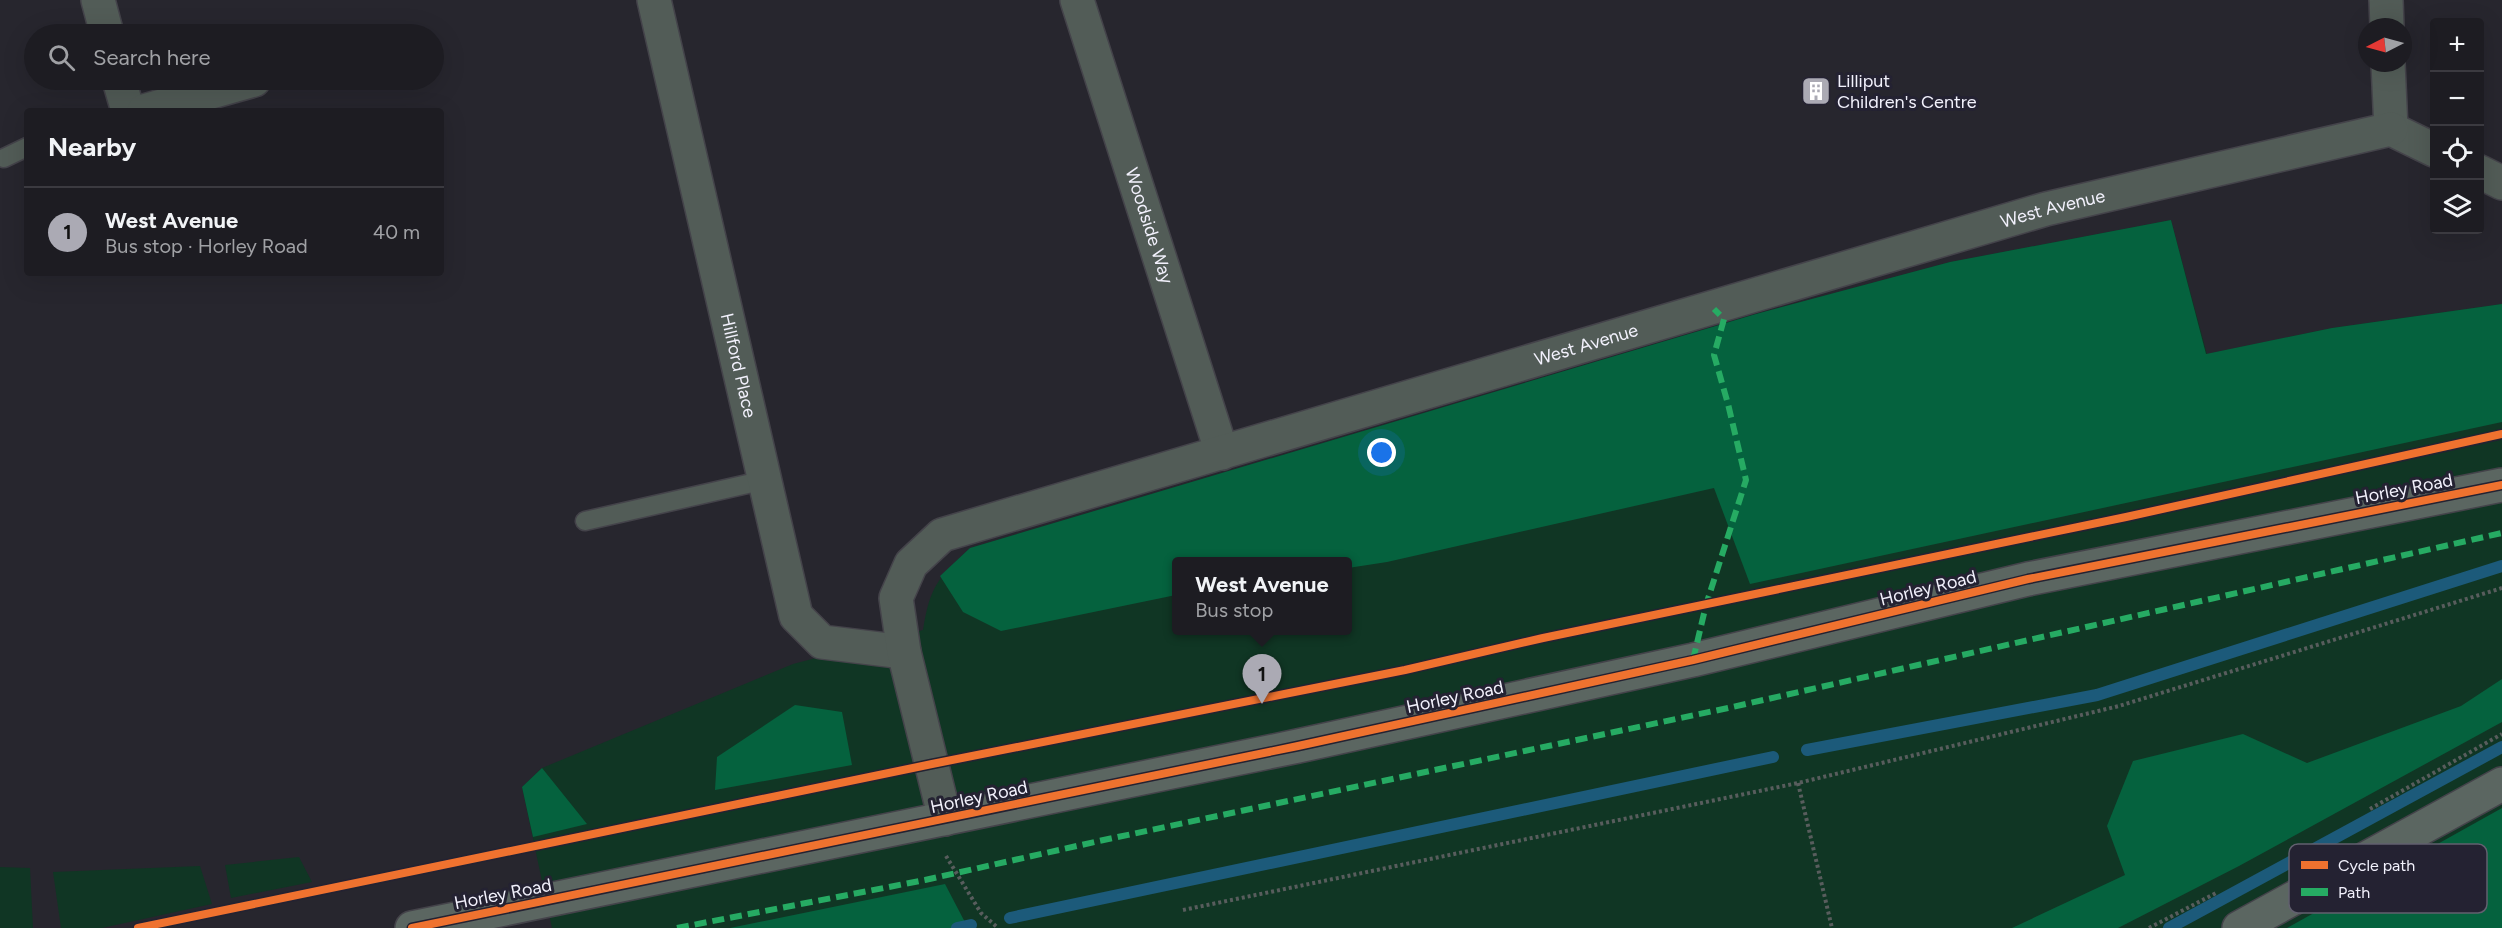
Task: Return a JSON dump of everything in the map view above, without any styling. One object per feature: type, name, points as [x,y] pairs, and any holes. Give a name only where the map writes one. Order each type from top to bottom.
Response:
[{"type":"main road","name":"Horley Road","points":[[412,928],[1298,746],[1694,660],[2028,579],[2502,485]]},
{"type":"main road","points":[[2392,844],[2502,784]]},
{"type":"main road","points":[[2239,928],[2289,901]]},
{"type":"street","points":[[98,0],[104,24]]},
{"type":"street","name":"Hillford Place","points":[[654,0],[796,616],[822,642],[904,652]]},
{"type":"street","name":"Woodside Way","points":[[1077,0],[1222,453]]},
{"type":"street","points":[[2386,0],[2387,18]]},
{"type":"street","points":[[2388,72],[2391,129],[2430,148]]},
{"type":"street","points":[[122,90],[127,108]]},
{"type":"street","points":[[155,108],[219,90]]},
{"type":"street","name":"West Avenue","points":[[935,821],[896,598],[911,564],[942,535],[2046,209],[2391,129]]},
{"type":"street","points":[[2484,174],[2502,183]]},
{"type":"lane","points":[[4,158],[24,148]]},
{"type":"lane","points":[[585,521],[765,480]]},
{"type":"path","points":[[1183,910],[1798,783],[2119,706],[2502,588]]},
{"type":"path","points":[[2369,809],[2502,734]]},
{"type":"path","points":[[1798,783],[1832,928]]},
{"type":"path","points":[[935,821],[981,914],[998,928]]},
{"type":"path","points":[[2149,928],[2226,888]]},
{"type":"green space","points":[[2171,220],[2207,354],[2332,328],[2502,304],[2502,928],[552,928],[522,787],[542,768],[793,664],[923,630],[929,603],[937,584],[950,567],[970,548],[1756,314],[1950,262]]},
{"type":"green space","points":[[2171,220],[2206,354],[2332,328],[2502,304],[2502,422],[1750,584],[1714,488],[1387,562],[1352,567],[1352,557],[1172,557],[1172,596],[1001,631],[963,612],[940,576],[970,548],[1756,314],[1950,262]]},
{"type":"green space","points":[[2502,679],[2502,722],[2239,866],[2118,928],[2012,928],[2125,875],[2107,826],[2133,761],[2243,734],[2307,763],[2461,706]]},
{"type":"green space","points":[[795,705],[842,712],[852,765],[715,790],[717,757]]},
{"type":"green space","points":[[542,768],[587,824],[533,837],[522,787]]},
{"type":"green space","points":[[2502,808],[2502,928],[2287,928],[2314,913],[2487,913],[2487,844],[2438,844]]},
{"type":"green space","points":[[299,857],[312,882],[231,898],[225,865]]},
{"type":"green space","points":[[200,866],[212,904],[102,928],[61,928],[53,872]]},
{"type":"green space","points":[[0,867],[30,868],[33,928],[0,928]]},
{"type":"green space","points":[[945,884],[968,928],[730,928]]},
{"type":"waterway","points":[[1807,750],[2097,695],[2502,566]]},
{"type":"waterway","points":[[2324,844],[2502,747]]},
{"type":"waterway","points":[[1010,918],[1773,757]]},
{"type":"waterway","points":[[2169,928],[2289,863]]},
{"type":"waterway","points":[[957,928],[971,925]]},
{"type":"marked path","points":[[1693,660],[1706,605],[1746,480],[1714,355],[1724,319],[1714,309]]},
{"type":"marked path","points":[[677,928],[925,880],[1728,708],[2502,533]]},
{"type":"cycle path","points":[[138,928],[932,764],[1405,670],[1543,638],[2126,517],[2502,434]]},
{"type":"cycle path","points":[[412,928],[1298,746],[1693,660],[2028,579],[2502,485]]},
{"type":"place","name":"Lilliput Children's Centre","points":[[1816,91]]},
{"type":"place","name":"West Avenue","points":[[1262,704]]}]
